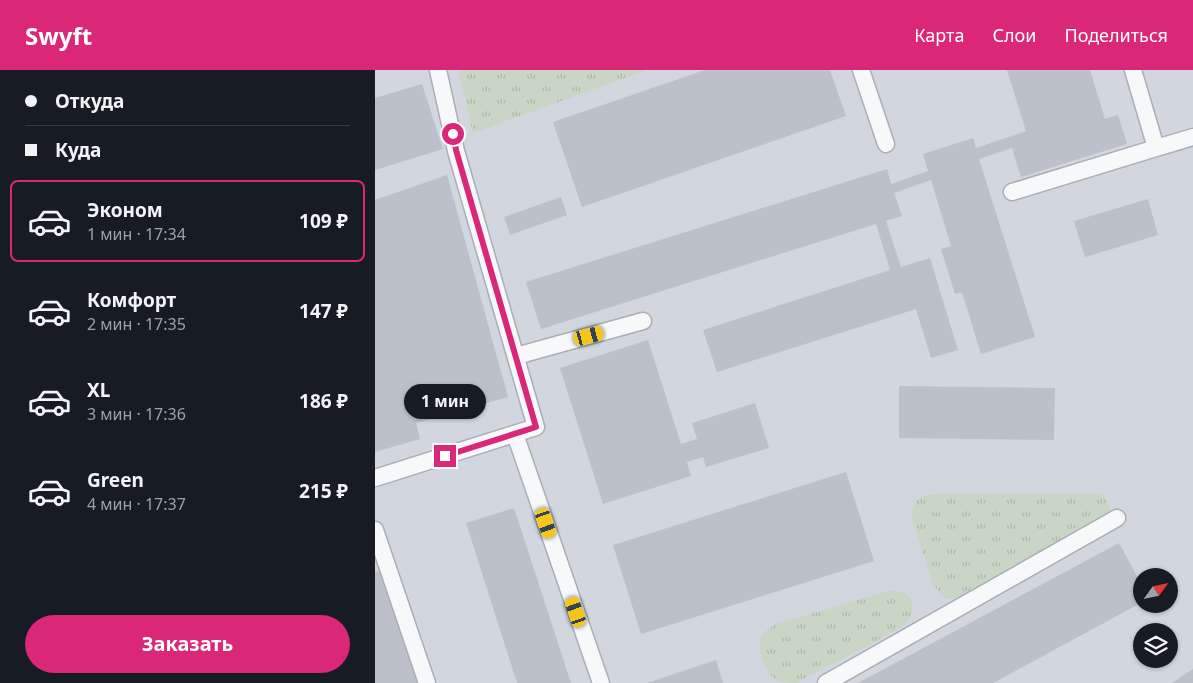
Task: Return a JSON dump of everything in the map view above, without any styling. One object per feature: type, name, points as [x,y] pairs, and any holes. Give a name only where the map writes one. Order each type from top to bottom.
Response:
[{"type":"lane","points":[[375,478],[536,427],[456,150],[438,70]]},
{"type":"lane","points":[[861,70],[886,144]]},
{"type":"lane","points":[[1133,70],[1156,148]]},
{"type":"lane","points":[[1012,192],[1193,137]]},
{"type":"lane","points":[[516,356],[643,321]]},
{"type":"lane","points":[[515,434],[601,683]]},
{"type":"lane","points":[[826,683],[1117,518]]},
{"type":"lane","points":[[375,530],[427,683]]},
{"type":"shaded area","points":[[375,70],[1193,70],[1193,683],[375,683]]},
{"type":"green space","points":[[458,70],[647,70],[473,133]]},
{"type":"green space","points":[[943,493],[1098,494],[1104,496],[1109,505],[1109,510],[1105,518],[960,596],[950,599],[945,598],[933,585],[911,515],[918,499],[926,495]]},
{"type":"green space","points":[[888,591],[902,592],[910,598],[912,610],[910,618],[905,624],[796,683],[780,682],[771,675],[762,658],[760,640],[771,627]]},
{"type":"building","points":[[705,70],[830,70],[846,116],[582,207],[553,122]]},
{"type":"building","points":[[1007,70],[1090,70],[1105,119],[1118,115],[1127,144],[1021,177],[1012,148],[979,159],[1035,337],[981,354],[962,292],[955,294],[941,249],[951,246],[931,180],[894,193],[902,216],[886,221],[901,267],[930,258],[958,350],[931,358],[916,309],[717,372],[703,330],[890,270],[876,224],[541,329],[526,282],[887,169],[891,184],[928,171],[923,154],[973,138],[976,148],[1026,131]]},
{"type":"building","points":[[422,84],[443,149],[375,170],[375,98]]},
{"type":"building","points":[[447,175],[508,397],[416,423],[420,439],[375,452],[375,200]]},
{"type":"building","points":[[561,197],[567,215],[510,235],[504,217]]},
{"type":"building","points":[[1148,199],[1158,235],[1085,257],[1074,221]]},
{"type":"building","points":[[648,340],[681,444],[697,439],[692,423],[755,403],[769,448],[706,467],[703,457],[687,462],[691,476],[603,504],[560,368]]},
{"type":"building","points":[[899,386],[1055,388],[1054,440],[899,438]]},
{"type":"building","points":[[846,472],[874,561],[641,634],[613,545]]},
{"type":"building","points":[[514,508],[571,683],[517,683],[466,523]]},
{"type":"building","points":[[1119,543],[1133,569],[1133,607],[993,683],[858,683]]},
{"type":"building","points":[[381,570],[418,683],[375,683],[375,572]]},
{"type":"building","points":[[716,660],[723,683],[647,683]]},
{"type":"building","points":[[1193,669],[1193,683],[1172,683]]},
{"type":"route","points":[[445,456],[536,427],[453,134]]}]
